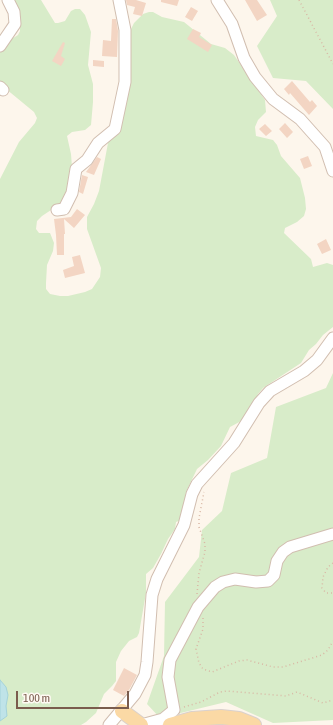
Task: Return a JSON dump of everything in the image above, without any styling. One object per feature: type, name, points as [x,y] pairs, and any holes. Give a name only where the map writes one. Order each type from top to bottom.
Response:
[{"type":"main road","points":[[122,711],[141,725]]},
{"type":"main road","points":[[170,725],[192,719],[220,717],[254,725]]},
{"type":"street","points":[[0,46],[16,24],[14,12],[8,0]]},
{"type":"street","points":[[57,210],[64,209],[72,193],[76,170],[87,160],[98,143],[115,129],[126,82],[125,30],[119,0]]},
{"type":"street","points":[[217,0],[232,24],[244,58],[255,78],[273,99],[300,119],[325,147],[333,171]]},
{"type":"street","points":[[109,725],[135,694],[145,675],[152,595],[157,579],[184,525],[192,494],[197,484],[234,443],[263,399],[270,391],[304,371],[317,360],[333,338]]},
{"type":"street","points":[[141,725],[163,719],[174,710],[168,676],[170,660],[198,607],[215,587],[234,579],[256,582],[268,581],[274,575],[277,561],[282,552],[290,547],[333,534]]},
{"type":"path","points":[[298,0],[333,64]]},
{"type":"path","points":[[203,476],[208,482],[202,497],[199,518],[199,527],[205,544],[205,552],[198,573],[196,599],[203,618],[203,629],[196,649],[199,663],[203,668],[212,672],[239,661],[247,660],[273,667],[283,667],[322,655],[328,650],[333,641]]},
{"type":"path","points":[[333,563],[328,566],[323,577],[322,588],[326,593],[333,593]]},
{"type":"path","points":[[174,710],[201,702],[220,692],[227,691],[286,696],[297,692],[323,703],[333,700]]},
{"type":"green space","points":[[11,0],[41,0],[55,23],[65,21],[71,11],[80,9],[85,15],[91,32],[88,65],[93,84],[91,125],[85,130],[72,132],[67,136],[71,154],[73,181],[63,202],[37,221],[36,229],[39,233],[50,233],[54,243],[53,251],[47,265],[46,289],[50,294],[68,296],[85,292],[92,289],[100,277],[101,268],[87,229],[87,217],[99,191],[108,143],[117,121],[131,76],[131,29],[134,23],[143,14],[149,12],[153,12],[162,17],[184,22],[211,44],[225,48],[234,55],[265,100],[266,112],[258,120],[255,127],[256,136],[273,140],[277,145],[281,156],[300,178],[305,198],[306,209],[304,216],[297,222],[285,228],[284,233],[311,259],[313,267],[327,263],[333,265],[333,327],[309,350],[301,363],[263,388],[258,394],[245,419],[230,427],[221,446],[197,469],[186,492],[181,520],[176,522],[175,529],[153,568],[146,574],[146,593],[139,633],[137,637],[129,641],[121,651],[116,662],[116,681],[104,694],[96,713],[81,725],[0,725],[0,179],[19,142],[35,123],[37,118],[34,112],[0,84],[0,52],[7,42],[18,35],[20,31],[20,24]]},
{"type":"green space","points":[[270,0],[333,0],[333,109],[306,81],[273,78],[257,46],[277,16]]},
{"type":"green space","points":[[333,373],[333,720],[273,723],[226,702],[160,718],[147,704],[164,656],[165,602],[199,557],[202,530],[222,511],[231,473],[267,458],[276,407],[326,388]]},
{"type":"water","points":[[0,680],[6,687],[8,695],[6,706],[7,716],[0,721]]},
{"type":"building","points":[[126,0],[136,0],[146,3],[142,16],[133,14],[135,7],[127,5]]},
{"type":"building","points":[[161,0],[179,0],[177,6],[161,2]]},
{"type":"building","points":[[245,0],[257,0],[267,15],[257,21]]},
{"type":"building","points":[[191,7],[198,11],[192,21],[185,17]]},
{"type":"building","points":[[112,19],[116,19],[118,31],[117,57],[102,56],[103,40],[111,41]]},
{"type":"building","points":[[193,29],[201,33],[199,37],[212,45],[208,52],[187,39]]},
{"type":"building","points":[[63,42],[65,43],[61,56],[65,59],[61,66],[52,61]]},
{"type":"building","points":[[93,60],[104,61],[104,67],[93,66]]},
{"type":"building","points":[[292,81],[310,102],[312,100],[317,106],[309,115],[290,93],[289,95],[284,89]]},
{"type":"building","points":[[285,123],[293,132],[287,138],[279,129]]},
{"type":"building","points":[[265,124],[272,131],[266,136],[259,129]]},
{"type":"building","points":[[308,156],[312,166],[304,169],[300,159]]},
{"type":"building","points":[[97,157],[101,159],[94,175],[86,172]]},
{"type":"building","points":[[82,175],[88,177],[83,194],[79,192]]},
{"type":"building","points":[[77,209],[85,215],[74,228],[64,219],[64,255],[57,255],[54,219],[71,217]]},
{"type":"building","points":[[326,239],[331,250],[322,254],[317,244]]},
{"type":"building","points":[[80,255],[85,273],[65,278],[63,270],[74,266],[72,257]]},
{"type":"building","points":[[124,668],[137,675],[124,696],[113,690]]}]
